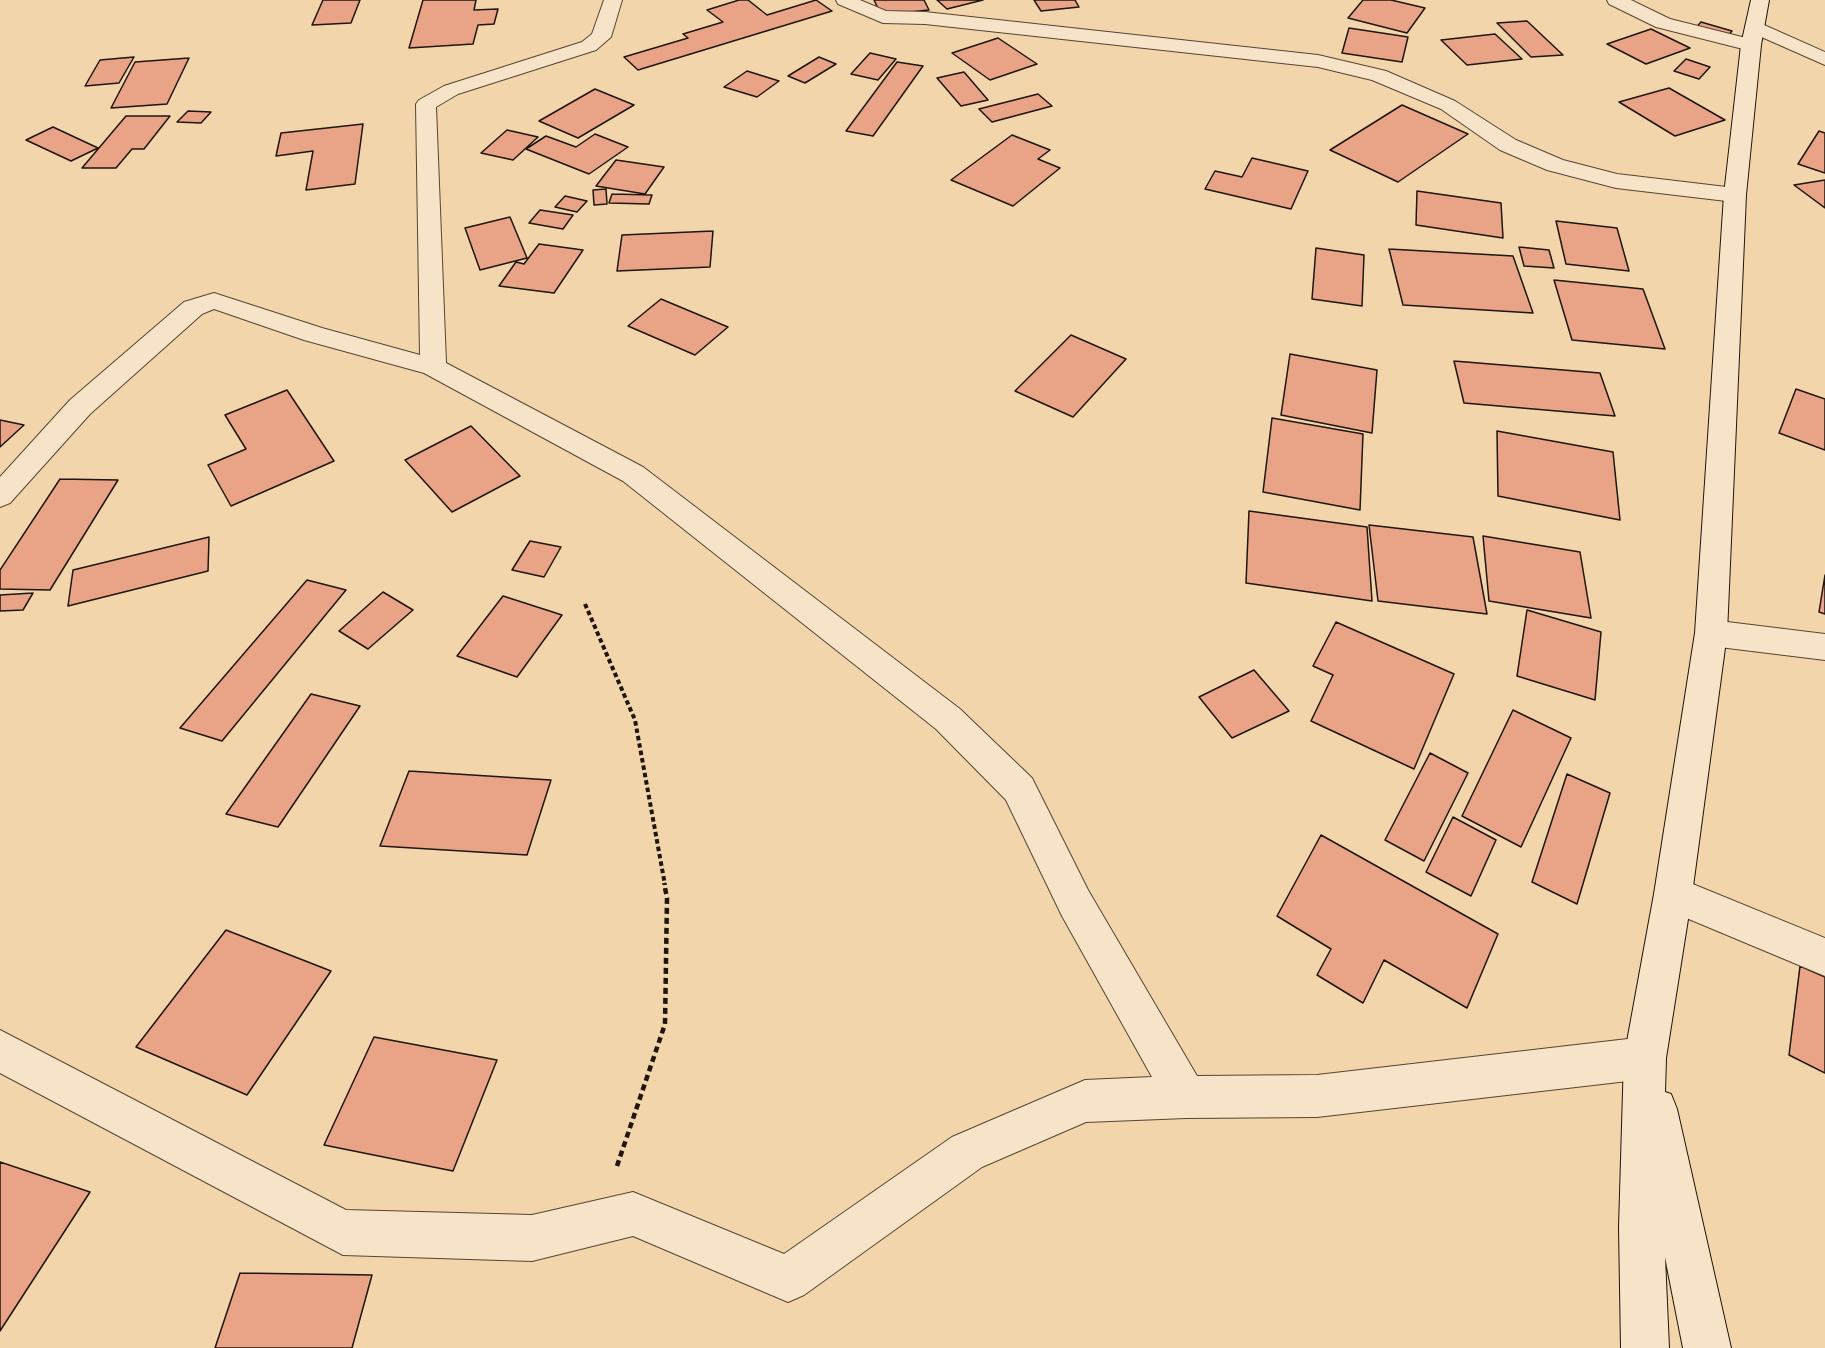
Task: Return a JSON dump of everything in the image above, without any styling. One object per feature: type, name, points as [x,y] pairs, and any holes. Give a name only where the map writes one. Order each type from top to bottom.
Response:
[{"type":"street","points":[[433,367],[426,104],[451,90],[589,46],[601,37],[613,0]]},
{"type":"street","points":[[844,0],[883,17],[925,18],[1318,61],[1379,75],[1448,105],[1508,145],[1556,165],[1616,181],[1735,195]]},
{"type":"street","points":[[1616,0],[1663,23],[1755,24],[1825,59]]},
{"type":"street","points":[[1645,1348],[1641,1227],[1645,1058],[1673,894],[1711,633],[1735,195],[1755,24]]},
{"type":"street","points":[[0,496],[80,407],[194,308],[214,301],[313,334],[433,367],[633,474],[948,719],[1019,789],[1075,903],[1186,1097]]},
{"type":"street","points":[[1711,633],[1825,647]]},
{"type":"street","points":[[1673,894],[1825,957]]},
{"type":"street","points":[[0,1051],[343,1232],[532,1238],[633,1214],[788,1279],[967,1152],[1085,1101],[1186,1097],[1317,1096],[1645,1058]]},
{"type":"street","points":[[1645,1058],[1707,1348]]},
{"type":"path","points":[[585,604],[635,720],[667,898],[665,1024],[610,1186],[633,1214]]},
{"type":"building","points":[[323,0],[360,0],[351,23],[312,25]]},
{"type":"building","points":[[423,0],[476,0],[474,10],[498,9],[494,24],[478,25],[473,44],[409,48]]},
{"type":"building","points":[[739,0],[748,0],[767,15],[816,0],[832,11],[638,70],[624,57],[688,38],[683,34],[723,22],[707,10]]},
{"type":"building","points":[[874,0],[924,0],[929,10],[881,15]]},
{"type":"building","points":[[937,0],[983,0],[947,9]]},
{"type":"building","points":[[1034,0],[1075,0],[1079,7],[1041,11]]},
{"type":"building","points":[[1363,0],[1391,0],[1425,8],[1407,33],[1348,18]]},
{"type":"building","points":[[1527,21],[1563,55],[1531,57],[1497,23]]},
{"type":"building","points":[[1701,22],[1732,31],[1724,40],[1693,31]]},
{"type":"building","points":[[1349,28],[1408,37],[1402,62],[1342,53]]},
{"type":"building","points":[[1651,29],[1690,48],[1646,64],[1607,44]]},
{"type":"building","points":[[1495,34],[1522,59],[1467,65],[1441,40]]},
{"type":"building","points":[[998,38],[1037,64],[990,80],[952,53]]},
{"type":"building","points":[[870,53],[896,59],[878,80],[851,74]]},
{"type":"building","points":[[134,57],[119,83],[85,86],[100,60]]},
{"type":"building","points":[[819,57],[836,64],[805,83],[788,76]]},
{"type":"building","points":[[189,58],[167,104],[111,108],[135,62]]},
{"type":"building","points":[[1686,59],[1710,67],[1699,79],[1674,71]]},
{"type":"building","points":[[897,62],[923,66],[873,136],[846,131]]},
{"type":"building","points":[[747,71],[779,81],[757,97],[724,87]]},
{"type":"building","points":[[964,72],[988,100],[961,106],[937,78]]},
{"type":"building","points":[[1669,88],[1725,120],[1675,136],[1619,102]]},
{"type":"building","points":[[595,89],[634,105],[578,138],[539,121]]},
{"type":"building","points":[[1038,94],[1052,106],[992,122],[979,109]]},
{"type":"building","points":[[1402,105],[1468,134],[1398,182],[1330,150]]},
{"type":"building","points":[[188,111],[211,112],[201,123],[177,122]]},
{"type":"building","points":[[126,116],[170,116],[144,149],[132,149],[116,168],[82,168]]},
{"type":"building","points":[[363,124],[355,184],[306,190],[313,151],[276,156],[281,133]]},
{"type":"building","points":[[53,127],[98,148],[71,161],[26,140]]},
{"type":"building","points":[[507,130],[538,137],[513,160],[481,153]]},
{"type":"building","points":[[1819,131],[1825,133],[1825,173],[1798,164]]},
{"type":"building","points":[[595,134],[628,147],[589,174],[526,149],[546,136],[576,147]]},
{"type":"building","points":[[1012,135],[1050,150],[1038,159],[1060,168],[1013,206],[951,180]]},
{"type":"building","points":[[1252,158],[1308,171],[1291,209],[1205,189],[1215,171],[1242,177]]},
{"type":"building","points":[[616,160],[664,167],[645,194],[596,186]]},
{"type":"building","points":[[1825,180],[1825,208],[1794,185]]},
{"type":"building","points":[[606,189],[607,204],[594,205],[593,190]]},
{"type":"building","points":[[1417,191],[1501,203],[1503,238],[1416,225]]},
{"type":"building","points":[[612,194],[652,195],[649,204],[609,203]]},
{"type":"building","points":[[565,196],[587,201],[577,212],[555,207]]},
{"type":"building","points":[[540,210],[573,215],[563,229],[529,223]]},
{"type":"building","points":[[510,217],[527,258],[480,270],[465,228]]},
{"type":"building","points":[[1556,221],[1617,228],[1629,271],[1566,264]]},
{"type":"building","points":[[713,231],[710,267],[617,271],[622,235]]},
{"type":"building","points":[[539,244],[583,250],[554,293],[499,286],[516,262],[524,264]]},
{"type":"building","points":[[1519,247],[1549,250],[1554,268],[1524,266]]},
{"type":"building","points":[[1316,248],[1364,255],[1362,306],[1312,299]]},
{"type":"building","points":[[1389,249],[1513,256],[1533,313],[1403,305]]},
{"type":"building","points":[[1554,280],[1643,289],[1665,349],[1572,340]]},
{"type":"building","points":[[661,299],[728,327],[695,355],[628,326]]},
{"type":"building","points":[[1071,335],[1126,359],[1073,417],[1015,391]]},
{"type":"building","points":[[1290,354],[1377,370],[1372,433],[1281,415]]},
{"type":"building","points":[[1454,361],[1600,373],[1615,416],[1464,403]]},
{"type":"building","points":[[1796,389],[1825,399],[1825,450],[1779,433]]},
{"type":"building","points":[[287,390],[334,461],[231,506],[208,465],[246,449],[225,415]]},
{"type":"building","points":[[1272,418],[1363,434],[1360,510],[1263,492]]},
{"type":"building","points":[[0,420],[24,425],[0,447]]},
{"type":"building","points":[[471,426],[520,476],[452,512],[405,460]]},
{"type":"building","points":[[1497,431],[1613,452],[1620,520],[1498,496]]},
{"type":"building","points":[[60,479],[118,480],[50,590],[0,589],[0,570]]},
{"type":"building","points":[[1249,511],[1367,527],[1372,601],[1246,583]]},
{"type":"building","points":[[1369,525],[1473,537],[1487,614],[1378,601]]},
{"type":"building","points":[[1483,536],[1580,552],[1591,618],[1489,601]]},
{"type":"building","points":[[209,537],[208,571],[68,606],[73,570]]},
{"type":"building","points":[[530,541],[561,547],[544,577],[512,570]]},
{"type":"building","points":[[1825,575],[1825,614],[1819,612]]},
{"type":"building","points":[[307,580],[346,590],[222,741],[180,728]]},
{"type":"building","points":[[383,592],[413,610],[368,649],[339,631]]},
{"type":"building","points":[[33,593],[23,610],[0,611],[0,595]]},
{"type":"building","points":[[503,596],[562,615],[517,677],[457,656]]},
{"type":"building","points":[[1527,610],[1601,632],[1595,700],[1517,676]]},
{"type":"building","points":[[1336,622],[1454,674],[1414,769],[1311,721],[1333,675],[1313,666]]},
{"type":"building","points":[[1254,670],[1289,711],[1232,738],[1199,697]]},
{"type":"building","points":[[311,694],[360,706],[278,827],[226,814]]},
{"type":"building","points":[[1513,710],[1571,738],[1521,847],[1462,816]]},
{"type":"building","points":[[1430,753],[1468,773],[1424,861],[1385,840]]},
{"type":"building","points":[[409,771],[551,780],[527,855],[380,846]]},
{"type":"building","points":[[1567,774],[1610,793],[1577,904],[1532,882]]},
{"type":"building","points":[[1453,817],[1496,840],[1471,896],[1426,872]]},
{"type":"building","points":[[1321,835],[1498,934],[1467,1008],[1384,960],[1363,1003],[1317,975],[1331,949],[1277,916]]},
{"type":"building","points":[[226,930],[331,971],[247,1095],[136,1047]]},
{"type":"building","points":[[1800,966],[1825,977],[1825,1073],[1789,1055]]},
{"type":"building","points":[[374,1037],[497,1060],[453,1171],[324,1145]]},
{"type":"building","points":[[0,1162],[90,1192],[0,1331]]},
{"type":"building","points":[[240,1273],[372,1275],[352,1348],[215,1348]]}]
